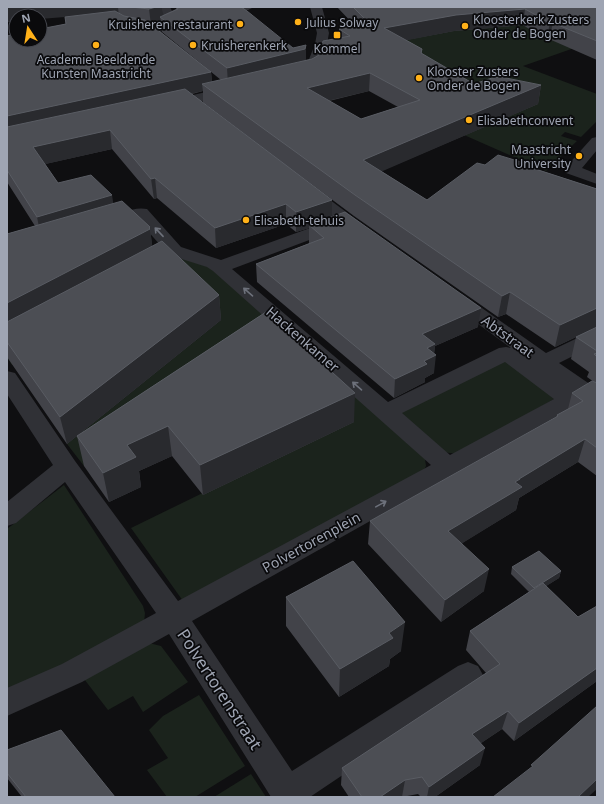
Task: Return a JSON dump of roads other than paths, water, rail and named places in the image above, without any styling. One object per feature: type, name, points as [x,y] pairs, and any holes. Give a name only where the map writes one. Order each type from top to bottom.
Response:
[{"type":"street","points":[[200,11],[248,7]]},
{"type":"street","points":[[288,77],[307,72],[312,69],[323,33],[316,7]]},
{"type":"street","points":[[166,10],[180,12]]},
{"type":"street","points":[[138,29],[152,31],[172,23],[166,10]]},
{"type":"street","points":[[152,31],[182,56]]},
{"type":"street","points":[[211,80],[226,92]]},
{"type":"street","points":[[153,108],[247,87]]},
{"type":"street","points":[[192,100],[208,114]]},
{"type":"street","points":[[597,141],[572,170],[597,179]]},
{"type":"street","points":[[293,179],[379,244]]},
{"type":"street","name":"Hackenkamer","points":[[96,227],[141,213],[169,254],[220,267],[386,412]]},
{"type":"street","points":[[220,267],[347,221]]},
{"type":"street","name":"Abtstraat","points":[[442,289],[544,362],[584,397]]},
{"type":"street","points":[[544,362],[597,336]]},
{"type":"street","points":[[448,466],[386,412],[506,353],[584,397]]},
{"type":"street","points":[[7,378],[67,467],[174,617]]},
{"type":"street","name":"Polvertorenplein","points":[[174,617],[448,466],[584,397]]},
{"type":"street","points":[[7,516],[67,467]]},
{"type":"street","name":"Polvertorenstraat","points":[[7,702],[72,673],[174,617],[288,795]]},
{"type":"street","points":[[288,795],[468,675]]},
{"type":"place","name":"Julius Solway","points":[[298,22]]},
{"type":"place","name":"Kruisheren restaurant","points":[[240,24]]},
{"type":"place","name":"Kloosterkerk Zusters Onder de Bogen","points":[[465,26]]},
{"type":"place","name":"Kommel","points":[[337,35]]},
{"type":"place","name":"Academie Beeldende Kunsten Maastricht","points":[[96,45]]},
{"type":"place","name":"Kruisherenkerk","points":[[193,45]]},
{"type":"place","name":"Klooster Zusters Onder de Bogen","points":[[419,78]]},
{"type":"place","name":"Elisabethconvent","points":[[469,120]]},
{"type":"place","name":"Maastricht University","points":[[579,156]]},
{"type":"place","name":"Elisabeth-tehuis","points":[[246,220]]}]
